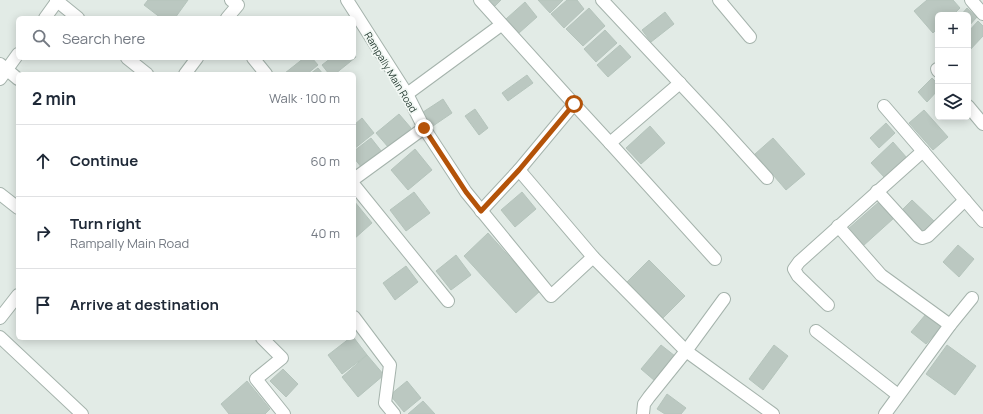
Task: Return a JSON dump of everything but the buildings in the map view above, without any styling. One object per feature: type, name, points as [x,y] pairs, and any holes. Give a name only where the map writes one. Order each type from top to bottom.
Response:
[{"type":"street","points":[[46,16],[57,0],[76,16]]},
{"type":"street","name":"Rampally Main Road","points":[[347,0],[407,94],[424,128],[466,192],[551,296],[593,257]]},
{"type":"street","points":[[480,0],[501,25],[715,259]]},
{"type":"street","points":[[602,0],[767,178]]},
{"type":"street","points":[[719,0],[750,37]]},
{"type":"street","points":[[971,0],[983,14]]},
{"type":"street","points":[[228,16],[237,2]]},
{"type":"street","points":[[407,94],[501,25]]},
{"type":"street","points":[[16,56],[2,71],[16,78]]},
{"type":"street","points":[[130,60],[144,72]]},
{"type":"street","points":[[186,72],[196,60]]},
{"type":"street","points":[[255,60],[264,72]]},
{"type":"street","points":[[610,143],[680,83]]},
{"type":"street","points":[[481,211],[519,170],[574,104]]},
{"type":"street","points":[[884,106],[982,217]]},
{"type":"street","points":[[971,110],[983,124]]},
{"type":"street","points":[[356,177],[424,128]]},
{"type":"street","points":[[828,305],[798,276],[794,270],[798,262],[923,151]]},
{"type":"street","points":[[519,170],[593,257],[686,351],[773,414]]},
{"type":"street","points":[[356,187],[448,301]]},
{"type":"street","points":[[877,191],[918,236],[922,238],[928,236],[966,200]]},
{"type":"street","points":[[0,194],[16,206]]},
{"type":"street","points":[[838,226],[881,275],[950,325]]},
{"type":"street","points":[[0,318],[16,298]]},
{"type":"street","points":[[885,414],[950,325],[972,298]]},
{"type":"street","points":[[643,414],[644,404],[686,351],[724,299]]},
{"type":"street","points":[[356,320],[390,365],[385,403],[394,414]]},
{"type":"street","points":[[816,331],[898,395]]},
{"type":"street","points":[[0,337],[82,414]]},
{"type":"street","points":[[264,340],[282,358],[256,379],[284,414]]},
{"type":"route","points":[[424,128],[466,192],[481,211],[519,170],[574,104]]}]
